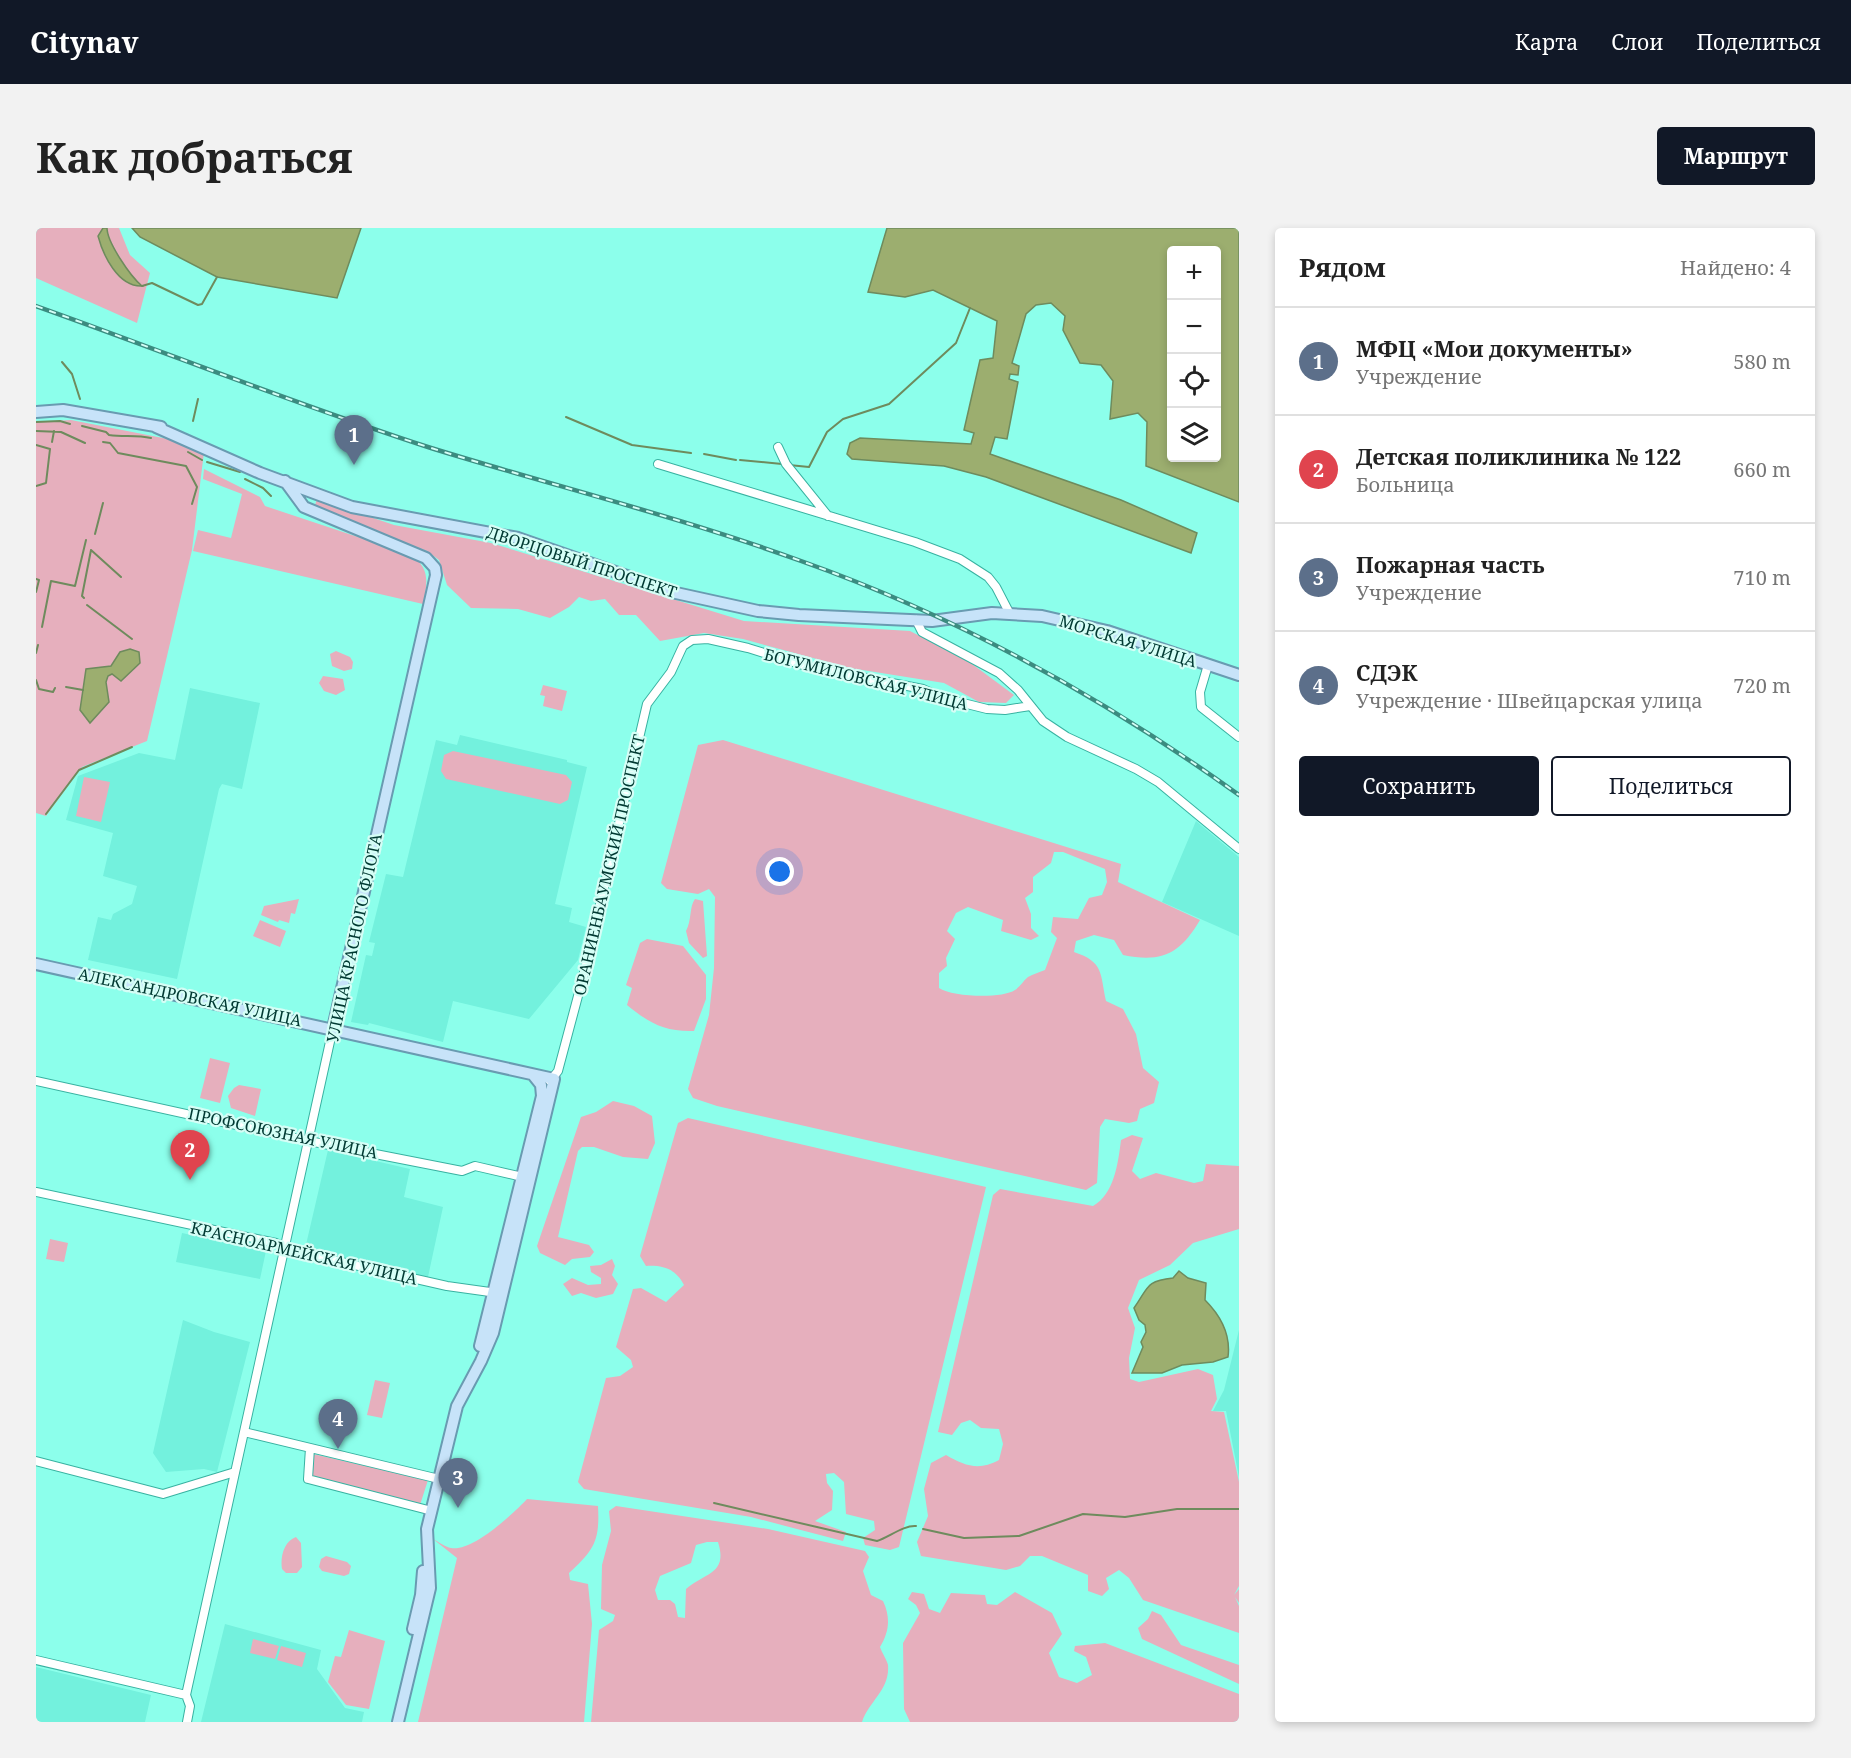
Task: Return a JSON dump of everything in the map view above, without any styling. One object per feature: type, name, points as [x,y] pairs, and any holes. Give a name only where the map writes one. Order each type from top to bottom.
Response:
[{"type":"main road","name":"ДВОРЦОВЫЙ ПРОСПЕКТ","points":[[36,412],[63,410],[156,427],[352,507],[518,538],[655,587],[758,611],[916,620],[944,619]]},
{"type":"main road","name":"ДВОРЦОВЫЙ ПРОСПЕКТ","points":[[288,482],[363,508]]},
{"type":"main road","name":"УЛИЦА КРАСНОГО ФЛОТА","points":[[288,482],[300,505],[426,558],[435,568],[436,575],[333,1028]]},
{"type":"main road","points":[[319,494],[312,499],[312,506],[327,517]]},
{"type":"main road","name":"МОРСКАЯ УЛИЦА","points":[[944,619],[972,615],[1011,614],[1075,622],[1239,675]]},
{"type":"main road","name":"АЛЕКСАНДРОВСКАЯ УЛИЦА","points":[[36,964],[333,1028],[554,1079]]},
{"type":"main road","points":[[533,1075],[541,1085]]},
{"type":"main road","name":"ОРАНИЕНБАУМСКИЙ ПРОСПЕКТ","points":[[390,1722],[421,1595],[421,1538],[457,1406],[486,1352],[526,1178],[554,1079]]},
{"type":"main road","name":"ОРАНИЕНБАУМСКИЙ ПРОСПЕКТ","points":[[526,1178],[542,1096],[541,1085]]},
{"type":"main road","name":"ОРАНИЕНБАУМСКИЙ ПРОСПЕКТ","points":[[398,1722],[430,1588],[427,1540],[429,1510],[435,1478],[455,1396],[477,1353],[498,1293]]},
{"type":"street","points":[[778,447],[786,464],[829,517]]},
{"type":"street","points":[[658,464],[915,542],[960,559],[988,577],[1011,614]]},
{"type":"street","points":[[916,620],[922,632],[999,673],[1018,690],[1043,721],[1067,738],[1136,769],[1158,782],[1239,849]]},
{"type":"street","name":"БОГУМИЛОВСКАЯ УЛИЦА","points":[[677,658],[683,646],[692,640],[724,642],[788,662],[911,687],[987,709],[1005,710],[1030,706]]},
{"type":"street","name":"ОРАНИЕНБАУМСКИЙ ПРОСПЕКТ","points":[[554,1079],[582,981],[647,704],[662,686],[677,658]]},
{"type":"street","points":[[1208,665],[1200,692],[1201,707],[1239,737]]},
{"type":"street","name":"УЛИЦА КРАСНОГО ФЛОТА","points":[[187,1722],[190,1706],[186,1695],[333,1028]]},
{"type":"street","points":[[541,1085],[554,1079]]},
{"type":"street","name":"ПРОФСОЮЗНАЯ УЛИЦА","points":[[36,1081],[309,1141],[462,1170],[475,1166],[526,1178]]},
{"type":"street","name":"КРАСНОАРМЕЙСКАЯ УЛИЦА","points":[[36,1192],[276,1243],[297,1252],[445,1286],[498,1293]]},
{"type":"street","points":[[244,1432],[435,1478]]},
{"type":"street","points":[[310,1448],[308,1479],[429,1510]]},
{"type":"street","points":[[36,1461],[162,1494],[235,1472]]},
{"type":"street","points":[[36,1660],[186,1695]]},
{"type":"shaded area","points":[[36,228],[119,228],[130,255],[150,273],[137,323],[36,278]]},
{"type":"shaded area","points":[[103,228],[107,228],[111,242],[120,258],[131,275],[142,286],[126,281],[113,268],[98,236]]},
{"type":"shaded area","points":[[132,228],[361,228],[337,298],[217,277],[140,237]]},
{"type":"shaded area","points":[[887,228],[1239,228],[1239,502],[1146,466],[1147,422],[1138,413],[1110,419],[1113,381],[1101,365],[1080,363],[1063,330],[1065,316],[1051,303],[1036,305],[1026,314],[1012,363],[1019,366],[1018,375],[1010,374],[1009,379],[1018,382],[1007,439],[995,437],[990,454],[1121,500],[1197,533],[1191,553],[986,477],[944,466],[852,459],[847,454],[850,443],[860,438],[971,444],[974,433],[964,430],[980,360],[993,358],[997,321],[933,290],[905,297],[868,292]]},
{"type":"shaded area","points":[[71,420],[168,439],[204,452],[192,550],[147,741],[82,767],[46,816],[36,813],[36,422]]},
{"type":"shaded area","points":[[204,469],[260,497],[265,506],[409,554],[421,564],[426,575],[423,604],[193,551],[198,530],[231,538],[242,494],[203,479]]},
{"type":"shaded area","points":[[317,499],[394,525],[491,543],[744,621],[910,631],[968,661],[1014,695],[1006,703],[979,702],[944,683],[850,668],[743,639],[704,633],[660,641],[636,615],[619,615],[605,599],[591,601],[579,597],[569,607],[550,618],[518,609],[471,608],[447,585],[439,560],[427,551],[334,515],[315,505]]},
{"type":"shaded area","points":[[130,649],[139,652],[140,663],[121,681],[112,674],[108,676],[106,682],[109,702],[90,723],[80,710],[86,669],[111,666],[120,652]]},
{"type":"shaded area","points":[[336,651],[350,657],[353,662],[352,669],[344,671],[332,666],[330,654]]},
{"type":"shaded area","points":[[323,676],[343,679],[345,690],[336,695],[324,691],[319,683]]},
{"type":"shaded area","points":[[543,685],[567,691],[562,711],[543,706],[545,696],[540,695]]},
{"type":"shaded area","points":[[190,688],[260,703],[242,789],[222,784],[219,789],[177,979],[88,960],[98,917],[111,920],[113,914],[132,904],[137,886],[103,876],[113,833],[66,820],[78,776],[139,753],[175,760]]},
{"type":"shaded area","points":[[460,735],[567,760],[567,762],[587,767],[555,904],[572,908],[569,922],[586,927],[578,960],[529,1019],[453,1001],[443,1042],[369,1023],[368,1025],[351,1022],[366,955],[372,956],[375,943],[369,942],[386,874],[403,877],[436,740],[457,745]]},
{"type":"shaded area","points":[[723,740],[1121,864],[1118,882],[1200,920],[1193,932],[1177,948],[1169,953],[1149,958],[1123,955],[1114,940],[1094,935],[1076,941],[1074,952],[1096,965],[1101,976],[1106,1001],[1123,1009],[1136,1034],[1143,1068],[1159,1082],[1154,1103],[1140,1109],[1137,1121],[1129,1123],[1105,1119],[1100,1127],[1097,1183],[1086,1190],[717,1106],[693,1098],[688,1089],[709,1015],[714,968],[715,897],[709,889],[698,894],[667,889],[661,883],[698,745]],"holes":[[[1054,852],[1063,852],[1105,869],[1107,882],[1102,895],[1089,898],[1078,919],[1053,917],[1051,932],[1057,938],[1045,970],[1028,977],[1015,990],[999,995],[965,995],[939,988],[939,973],[947,966],[946,958],[955,939],[947,931],[956,913],[968,907],[1003,920],[1001,931],[1031,940],[1039,936],[1031,928],[1031,914],[1025,898],[1033,892],[1033,877],[1051,863]]]},
{"type":"shaded area","points":[[453,751],[566,775],[572,782],[568,800],[560,804],[446,779],[441,771],[444,755]]},
{"type":"shaded area","points":[[84,777],[110,782],[101,822],[76,816]]},
{"type":"shaded area","points":[[1196,821],[1239,857],[1239,936],[1162,902]]},
{"type":"shaded area","points":[[299,899],[295,914],[291,913],[289,923],[279,920],[278,922],[261,915],[264,906]]},
{"type":"shaded area","points":[[695,899],[703,901],[707,956],[703,958],[689,943],[686,931]]},
{"type":"shaded area","points":[[260,920],[286,931],[280,947],[253,936]]},
{"type":"shaded area","points":[[647,939],[683,946],[706,975],[706,999],[694,1031],[674,1030],[658,1025],[627,1005],[632,988],[626,985],[640,943]]},
{"type":"shaded area","points":[[210,1058],[230,1063],[220,1103],[200,1098]]},
{"type":"shaded area","points":[[239,1085],[261,1089],[255,1116],[231,1108],[228,1096]]},
{"type":"shaded area","points":[[613,1101],[634,1106],[652,1116],[655,1143],[648,1159],[623,1157],[594,1147],[582,1147],[578,1151],[558,1237],[589,1245],[594,1252],[590,1257],[572,1259],[565,1265],[540,1253],[537,1246],[581,1117],[596,1112]]},
{"type":"shaded area","points":[[688,1118],[986,1187],[899,1547],[890,1550],[865,1545],[863,1538],[875,1530],[874,1521],[846,1514],[844,1482],[834,1473],[826,1474],[827,1483],[833,1491],[832,1510],[815,1521],[846,1532],[843,1541],[751,1517],[584,1489],[578,1482],[606,1378],[620,1376],[633,1367],[631,1360],[616,1347],[633,1289],[641,1288],[666,1302],[684,1285],[677,1275],[668,1269],[646,1266],[640,1256],[678,1123]]},
{"type":"shaded area","points":[[1132,1135],[1143,1138],[1132,1171],[1140,1179],[1156,1173],[1194,1183],[1203,1181],[1206,1164],[1239,1166],[1239,1229],[1193,1243],[1170,1265],[1139,1280],[1128,1308],[1135,1328],[1129,1358],[1130,1379],[1139,1382],[1198,1369],[1213,1375],[1217,1399],[1211,1411],[1224,1412],[1239,1482],[1239,1586],[1234,1595],[1239,1589],[1239,1603],[1235,1597],[1239,1606],[1239,1633],[1143,1600],[1129,1578],[1119,1570],[1106,1578],[1109,1589],[1102,1596],[1088,1591],[1088,1575],[1042,1556],[1030,1556],[1020,1566],[1006,1570],[921,1556],[917,1542],[928,1516],[924,1489],[931,1463],[946,1455],[972,1466],[985,1465],[999,1460],[1003,1444],[999,1429],[981,1428],[970,1420],[961,1423],[952,1435],[938,1432],[993,1195],[1000,1189],[1093,1206],[1106,1194],[1114,1178],[1121,1140]]},
{"type":"shaded area","points":[[328,1150],[410,1169],[404,1197],[443,1207],[428,1277],[305,1249]]},
{"type":"shaded area","points":[[182,1233],[266,1251],[260,1279],[176,1262]]},
{"type":"shaded area","points":[[50,1239],[68,1243],[64,1262],[46,1259]]},
{"type":"shaded area","points":[[612,1259],[615,1266],[612,1275],[618,1284],[613,1294],[596,1298],[581,1293],[572,1296],[563,1284],[572,1278],[588,1285],[601,1284],[601,1278],[591,1272],[590,1266],[601,1265]]},
{"type":"shaded area","points":[[1179,1271],[1188,1278],[1206,1283],[1205,1300],[1216,1312],[1224,1326],[1228,1341],[1228,1357],[1213,1362],[1182,1365],[1162,1373],[1132,1373],[1143,1347],[1141,1342],[1146,1332],[1145,1325],[1139,1320],[1134,1308],[1152,1283],[1173,1278]]},
{"type":"shaded area","points":[[183,1320],[250,1342],[217,1472],[204,1469],[166,1472],[153,1453]]},
{"type":"shaded area","points":[[1239,1330],[1239,1477],[1226,1411],[1213,1411],[1224,1390]]},
{"type":"shaded area","points":[[375,1380],[390,1383],[382,1418],[367,1415]]},
{"type":"shaded area","points":[[313,1454],[428,1480],[420,1505],[312,1476]]},
{"type":"shaded area","points":[[527,1499],[598,1506],[598,1528],[594,1544],[569,1573],[570,1580],[588,1584],[592,1624],[584,1722],[418,1722],[457,1558],[433,1539],[451,1548],[460,1548],[470,1544],[491,1531]]},
{"type":"shaded area","points":[[616,1506],[768,1529],[865,1551],[869,1557],[863,1571],[871,1595],[883,1601],[887,1613],[887,1630],[880,1647],[888,1665],[888,1674],[886,1682],[862,1722],[591,1722],[599,1630],[613,1621],[615,1615],[601,1609],[602,1565],[611,1531],[609,1511]],"holes":[[[718,1542],[720,1553],[718,1566],[686,1589],[685,1618],[678,1617],[675,1604],[670,1600],[658,1600],[655,1590],[660,1576],[691,1563],[696,1545]]]},
{"type":"shaded area","points":[[296,1537],[301,1543],[302,1567],[297,1573],[286,1573],[282,1569],[282,1555],[288,1542]]},
{"type":"shaded area","points":[[326,1556],[347,1562],[351,1566],[349,1574],[344,1576],[322,1571],[319,1567],[321,1559]]},
{"type":"shaded area","points":[[912,1592],[924,1594],[929,1609],[940,1613],[951,1593],[985,1595],[987,1604],[997,1605],[1015,1592],[1052,1613],[1062,1634],[1049,1653],[1059,1677],[1077,1683],[1092,1675],[1086,1657],[1074,1651],[1075,1646],[1105,1643],[1239,1694],[1239,1722],[910,1722],[904,1709],[903,1643],[920,1613],[916,1605],[908,1599]]},
{"type":"shaded area","points":[[1152,1611],[1161,1615],[1181,1645],[1239,1665],[1239,1684],[1142,1639],[1138,1628],[1148,1619]]},
{"type":"shaded area","points":[[225,1624],[321,1650],[317,1669],[345,1708],[364,1712],[362,1722],[201,1722]]},
{"type":"shaded area","points":[[349,1630],[385,1641],[369,1709],[346,1705],[328,1682],[335,1656],[341,1657]]},
{"type":"shaded area","points":[[253,1639],[279,1646],[275,1659],[250,1653]]},
{"type":"shaded area","points":[[281,1646],[306,1653],[302,1667],[277,1660]]},
{"type":"shaded area","points":[[36,1667],[151,1695],[145,1722],[36,1722]]},
{"type":"waterway","points":[[142,286],[152,283],[198,305],[202,304],[217,277]]},
{"type":"waterway","points":[[789,465],[809,467],[827,432],[843,419],[889,404],[956,343],[970,308]]},
{"type":"waterway","points":[[62,362],[72,374],[80,399]]},
{"type":"waterway","points":[[193,421],[198,399]]},
{"type":"waterway","points":[[566,417],[632,445],[691,453]]},
{"type":"waterway","points":[[36,422],[60,421],[70,424]]},
{"type":"waterway","points":[[82,426],[106,432],[109,435],[151,438]]},
{"type":"waterway","points":[[36,431],[61,432],[85,443]]},
{"type":"waterway","points":[[52,442],[54,431]]},
{"type":"waterway","points":[[103,442],[110,443],[118,453],[186,466],[197,487],[192,504]]},
{"type":"waterway","points":[[36,445],[50,449],[46,483],[36,486]]},
{"type":"waterway","points":[[188,452],[202,460]]},
{"type":"waterway","points":[[704,454],[736,460]]},
{"type":"waterway","points":[[740,460],[782,464]]},
{"type":"waterway","points":[[207,462],[240,472]]},
{"type":"waterway","points":[[245,479],[263,488],[271,496]]},
{"type":"waterway","points":[[95,534],[103,503]]},
{"type":"waterway","points":[[42,627],[51,581],[75,586],[86,540]]},
{"type":"waterway","points":[[91,550],[121,577]]},
{"type":"waterway","points":[[84,598],[82,596],[91,550]]},
{"type":"waterway","points":[[36,579],[39,580],[36,592]]},
{"type":"waterway","points":[[87,605],[132,639]]},
{"type":"waterway","points":[[36,653],[38,645]]},
{"type":"waterway","points":[[36,680],[39,689],[53,692],[55,688]]},
{"type":"waterway","points":[[66,687],[83,690]]},
{"type":"waterway","points":[[46,814],[79,770],[132,747]]},
{"type":"waterway","points":[[714,1503],[877,1541],[902,1529],[916,1526]]},
{"type":"waterway","points":[[923,1529],[964,1538],[1019,1536],[1083,1514],[1125,1517],[1177,1509],[1239,1509]]},
{"type":"railway","points":[[36,306],[282,397],[431,448],[709,530],[860,583],[973,634],[1083,693],[1136,725],[1239,795]]},
{"type":"place","name":"МФЦ «Мои документы»","points":[[354,465]]},
{"type":"place","name":"Детская поликлиника № 122","points":[[190,1180]]},
{"type":"place","name":"СДЭК","points":[[338,1449]]},
{"type":"place","name":"Пожарная часть","points":[[458,1508]]}]
